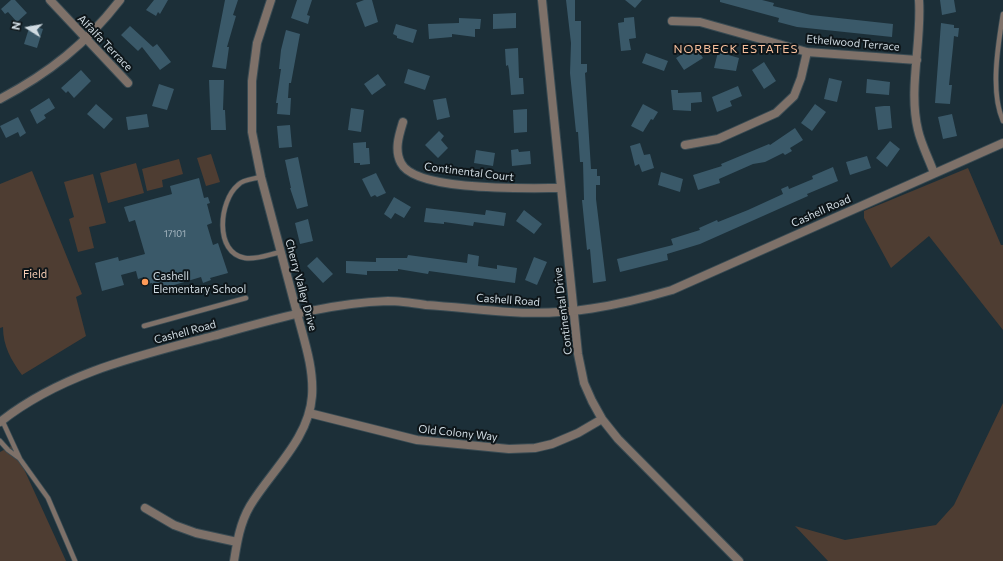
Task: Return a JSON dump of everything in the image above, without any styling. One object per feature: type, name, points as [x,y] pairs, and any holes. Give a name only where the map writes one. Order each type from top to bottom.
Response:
[{"type":"street","name":"Alfalfa Terrace","points":[[50,0],[128,83]]},
{"type":"street","points":[[0,99],[32,82],[68,56],[86,40],[120,0]]},
{"type":"street","name":"Cherry Valley Drive","points":[[234,561],[237,542],[250,507],[293,445],[309,413],[312,396],[309,358],[261,177],[252,132],[252,81],[257,43],[272,0]]},
{"type":"street","name":"Continental Drive","points":[[542,0],[560,188],[574,312],[584,382],[602,419],[640,462],[739,561]]},
{"type":"street","points":[[918,0],[920,16],[915,99],[918,130],[934,173]]},
{"type":"street","name":"Ethelwood Terrace","points":[[672,21],[700,22],[807,52],[917,60]]},
{"type":"street","points":[[685,145],[718,140],[776,113],[794,96],[801,78],[807,52]]},
{"type":"street","name":"Continental Court","points":[[403,122],[396,148],[400,162],[413,175],[428,181],[503,189],[560,188]]},
{"type":"street","name":"Cashell Road","points":[[1,421],[39,396],[87,373],[129,359],[297,313],[349,303],[390,301],[510,312],[574,312],[627,303],[672,290],[1003,143]]},
{"type":"street","name":"Old Colony Way","points":[[309,413],[417,440],[503,449],[522,449],[552,444],[578,433],[602,419]]},
{"type":"street","points":[[145,508],[174,525],[196,534],[237,542]]},
{"type":"lane","points":[[1003,14],[996,79],[999,114],[1003,121]]},
{"type":"lane","points":[[261,177],[241,182],[228,197],[223,215],[226,243],[233,253],[252,259],[281,252]]},
{"type":"lane","points":[[144,326],[246,298]]},
{"type":"lane","points":[[1,421],[20,459],[48,498],[75,561]]},
{"type":"lane","points":[[0,441],[8,450],[20,459]]},
{"type":"green space","points":[[211,154],[220,182],[206,186],[197,158]]},
{"type":"green space","points":[[179,159],[183,174],[162,180],[163,187],[147,191],[142,169]]},
{"type":"green space","points":[[136,163],[144,193],[108,203],[100,173]]},
{"type":"green space","points":[[968,168],[1001,245],[1003,245],[1003,330],[929,236],[891,268],[864,218],[864,211]]},
{"type":"green space","name":"Field","points":[[32,171],[82,294],[76,297],[86,336],[22,375],[14,364],[6,347],[3,327],[0,328],[0,184]]},
{"type":"green space","points":[[93,174],[106,223],[89,227],[94,248],[78,252],[69,219],[74,217],[64,182]]},
{"type":"green space","points":[[1003,403],[1003,561],[828,561],[795,526],[845,540],[936,525],[954,505]]},
{"type":"green space","points":[[13,445],[66,561],[0,561],[0,452]]},
{"type":"building","points":[[11,0],[15,0],[27,13],[17,22],[8,12],[5,14],[1,9]]},
{"type":"building","points":[[154,0],[168,0],[160,14],[158,12],[156,16],[146,10]]},
{"type":"building","points":[[225,0],[238,0],[233,15],[236,16],[227,47],[229,47],[226,69],[212,67]]},
{"type":"building","points":[[297,0],[312,0],[307,15],[310,16],[308,24],[291,18]]},
{"type":"building","points":[[364,0],[372,0],[378,22],[365,27],[356,3]]},
{"type":"building","points":[[566,0],[575,0],[575,21],[581,21],[581,64],[587,64],[587,72],[585,73],[591,169],[597,169],[597,176],[600,176],[600,185],[596,185],[596,199],[606,281],[593,283],[590,249],[587,250],[582,200],[584,200],[583,162],[580,162],[578,132],[576,132],[570,73],[571,43]]},
{"type":"building","points":[[625,0],[642,0],[635,8]]},
{"type":"building","points":[[720,0],[762,0],[774,3],[773,6],[811,15],[893,24],[892,37],[797,27],[778,22],[779,18],[720,2]]},
{"type":"building","points":[[940,0],[954,0],[956,12],[942,15]]},
{"type":"building","points":[[516,13],[516,28],[493,29],[493,14]]},
{"type":"building","points":[[634,17],[636,38],[629,39],[631,50],[621,51],[618,23],[624,22],[624,18]]},
{"type":"building","points":[[459,18],[481,19],[480,29],[475,29],[475,37],[452,34],[452,37],[429,39],[428,24],[459,23]]},
{"type":"building","points":[[941,23],[954,25],[954,28],[959,28],[958,37],[954,36],[949,85],[952,85],[950,104],[935,103]]},
{"type":"building","points":[[396,24],[417,30],[413,43],[397,38],[397,36],[393,34]]},
{"type":"building","points":[[30,25],[43,29],[37,48],[24,44]]},
{"type":"building","points":[[130,26],[153,47],[157,44],[171,62],[160,70],[142,47],[138,51],[121,35]]},
{"type":"building","points":[[286,30],[300,34],[291,83],[289,83],[288,98],[291,98],[290,115],[277,114],[278,103],[276,103],[281,69],[279,69],[281,50]]},
{"type":"building","points":[[695,46],[703,58],[684,70],[676,58]]},
{"type":"building","points":[[518,48],[519,78],[523,78],[524,94],[511,95],[509,70],[508,65],[506,66],[505,49]]},
{"type":"building","points":[[718,52],[739,58],[736,71],[714,68]]},
{"type":"building","points":[[646,53],[668,61],[664,71],[642,63]]},
{"type":"building","points":[[764,62],[776,81],[764,89],[752,70]]},
{"type":"building","points":[[408,69],[430,76],[425,90],[404,83]]},
{"type":"building","points":[[81,70],[91,81],[74,98],[68,91],[66,93],[61,88]]},
{"type":"building","points":[[378,74],[386,85],[372,95],[364,84]]},
{"type":"building","points":[[829,78],[842,81],[837,102],[824,99]]},
{"type":"building","points":[[867,79],[890,82],[889,95],[866,93]]},
{"type":"building","points":[[209,80],[224,80],[223,110],[225,110],[226,130],[211,130]]},
{"type":"building","points":[[159,84],[174,89],[167,110],[152,106]]},
{"type":"building","points":[[738,86],[742,96],[730,101],[732,106],[717,112],[712,97]]},
{"type":"building","points":[[671,90],[678,90],[678,93],[701,92],[702,102],[691,103],[691,111],[673,110]]},
{"type":"building","points":[[49,98],[55,108],[44,115],[46,118],[37,124],[30,110]]},
{"type":"building","points":[[446,98],[450,117],[437,120],[433,100]]},
{"type":"building","points":[[96,104],[113,119],[104,129],[87,114]]},
{"type":"building","points":[[643,104],[658,112],[653,120],[651,119],[643,132],[631,126]]},
{"type":"building","points":[[815,104],[826,112],[812,131],[801,123]]},
{"type":"building","points":[[890,106],[892,128],[878,130],[875,107]]},
{"type":"building","points":[[351,108],[364,110],[361,132],[348,130]]},
{"type":"building","points":[[527,109],[527,132],[514,133],[513,110]]},
{"type":"building","points":[[147,114],[149,127],[128,130],[126,117]]},
{"type":"building","points":[[952,114],[957,136],[943,139],[938,117]]},
{"type":"building","points":[[18,117],[26,133],[20,137],[18,132],[6,138],[0,126]]},
{"type":"building","points":[[290,125],[292,147],[279,148],[277,126]]},
{"type":"building","points":[[795,128],[803,140],[790,148],[792,151],[785,155],[783,153],[765,162],[753,164],[719,179],[720,183],[698,190],[693,175],[722,166],[721,164],[769,144],[770,145]]},
{"type":"building","points":[[439,131],[444,136],[441,140],[448,148],[438,158],[425,145]]},
{"type":"building","points":[[890,141],[900,149],[887,167],[876,158]]},
{"type":"building","points":[[366,142],[366,148],[369,148],[370,164],[360,165],[360,163],[354,163],[353,143]]},
{"type":"building","points":[[640,143],[644,155],[650,154],[654,168],[642,172],[639,164],[635,166],[630,146]]},
{"type":"building","points":[[518,149],[519,152],[530,151],[531,164],[512,166],[511,150]]},
{"type":"building","points":[[476,150],[495,153],[493,166],[474,163]]},
{"type":"building","points":[[867,156],[871,168],[850,175],[846,162]]},
{"type":"building","points":[[298,157],[308,206],[297,209],[290,188],[285,160]]},
{"type":"building","points":[[833,167],[838,181],[807,194],[808,196],[700,244],[667,254],[668,260],[620,272],[617,259],[673,245],[671,239],[700,230],[699,228],[717,220],[718,222],[748,210],[783,194],[781,189],[788,186],[789,189],[813,179],[812,176]]},
{"type":"building","points":[[661,172],[683,179],[680,192],[658,185]]},
{"type":"building","points":[[376,173],[386,193],[377,197],[375,195],[371,197],[362,179]]},
{"type":"building","points":[[199,178],[204,198],[208,197],[210,203],[207,204],[212,223],[207,225],[213,245],[218,243],[228,273],[210,278],[211,280],[203,283],[201,277],[154,291],[152,283],[146,284],[144,277],[138,279],[136,271],[121,275],[124,285],[102,291],[95,263],[118,257],[119,261],[145,254],[135,220],[129,222],[124,207],[172,194],[170,186]]},
{"type":"building","points":[[394,197],[411,207],[404,218],[395,213],[391,219],[384,214]]},
{"type":"building","points":[[426,208],[485,215],[486,210],[506,213],[504,226],[474,222],[473,226],[444,222],[444,224],[424,222]]},
{"type":"building","points":[[524,210],[542,224],[534,234],[516,221]]},
{"type":"building","points":[[308,219],[313,241],[300,244],[295,223]]},
{"type":"building","points":[[468,254],[479,256],[478,266],[497,269],[497,265],[517,268],[515,283],[429,271],[428,274],[398,269],[398,271],[367,271],[367,275],[346,273],[346,261],[376,262],[376,258],[407,258],[408,255],[467,263]]},
{"type":"building","points":[[317,257],[333,274],[323,283],[307,266]]},
{"type":"building","points":[[534,257],[547,262],[537,285],[525,280]]},
{"type":"place","name":"Cashell Elementary School","points":[[145,282]]},
{"type":"district","name":"NORBECK ESTATES","points":[[736,49]]}]
